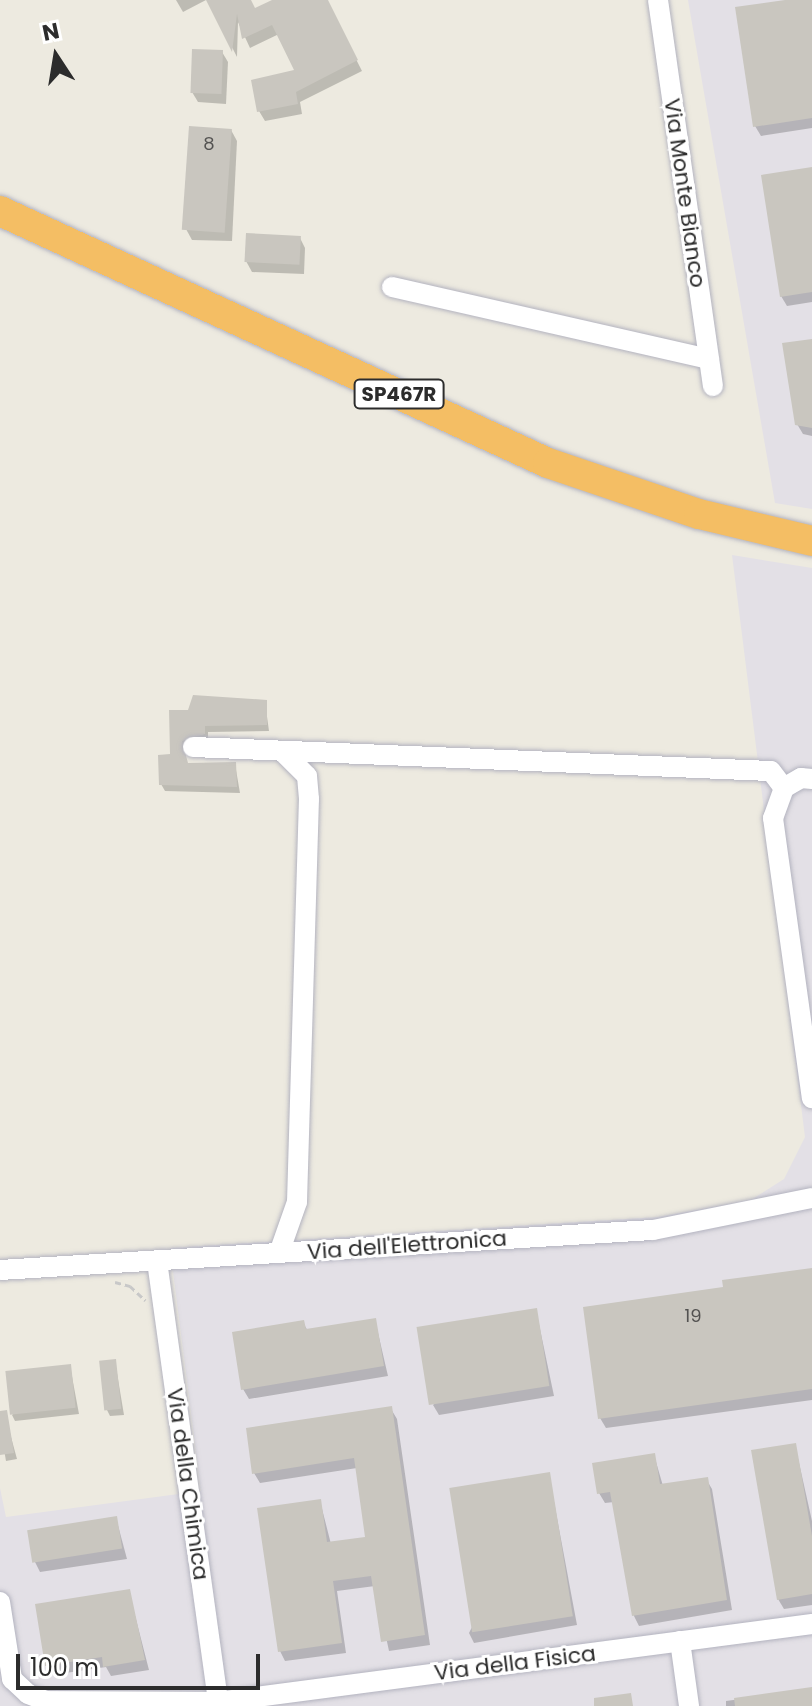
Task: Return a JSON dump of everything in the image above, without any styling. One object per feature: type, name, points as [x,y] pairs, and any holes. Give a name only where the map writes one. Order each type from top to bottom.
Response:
[{"type":"highway","name":"SP467R","points":[[0,211],[548,463],[699,514],[812,541]]},
{"type":"street","name":"Via Monte Bianco","points":[[658,0],[713,386]]},
{"type":"street","points":[[392,287],[709,359]]},
{"type":"street","points":[[193,747],[285,754],[771,771],[784,788]]},
{"type":"street","points":[[279,1253],[297,1202],[309,799],[307,776],[285,754]]},
{"type":"street","points":[[812,779],[801,778],[784,788],[773,818],[812,1098]]},
{"type":"street","name":"Via dell'Elettronica","points":[[0,1270],[653,1230],[812,1198]]},
{"type":"street","name":"Via della Chimica","points":[[157,1261],[218,1704]]},
{"type":"street","name":"Via della Fisica","points":[[0,1602],[12,1679],[28,1694],[46,1701],[218,1704],[812,1624]]},
{"type":"street","points":[[680,1641],[689,1706]]},
{"type":"path","points":[[109,1280],[130,1286],[165,1322]]},
{"type":"shaded area","points":[[688,0],[812,0],[812,509],[775,503]]},
{"type":"shaded area","points":[[732,555],[812,568],[812,1706],[0,1706],[0,1488],[6,1517],[201,1491],[170,1248],[658,1217],[751,1200],[784,1179],[805,1137]]},
{"type":"building","points":[[206,0],[251,0],[255,8],[272,0],[328,0],[358,60],[296,92],[298,104],[257,112],[251,80],[294,70],[272,25],[242,39],[237,14],[232,52]]},
{"type":"building","points":[[785,0],[812,0],[812,118],[753,127],[735,7]]},
{"type":"building","points":[[192,49],[223,50],[221,94],[190,93]]},
{"type":"building","points":[[189,126],[232,129],[225,233],[182,230]]},
{"type":"building","points":[[812,167],[812,292],[780,297],[761,175]]},
{"type":"building","points":[[246,233],[301,236],[299,265],[244,262]]},
{"type":"building","points":[[812,339],[812,428],[795,425],[782,343]]},
{"type":"building","points":[[193,695],[267,700],[267,725],[205,726],[205,734],[182,741],[188,763],[236,762],[237,787],[159,785],[158,755],[170,754],[169,710],[188,710]]},
{"type":"building","points":[[812,1268],[812,1389],[598,1419],[583,1307],[723,1287],[722,1280]]},
{"type":"building","points":[[537,1308],[549,1386],[429,1405],[417,1327]]},
{"type":"building","points":[[376,1318],[384,1366],[241,1390],[232,1332],[304,1320],[306,1329]]},
{"type":"building","points":[[116,1359],[121,1409],[104,1411],[99,1361]]},
{"type":"building","points":[[71,1364],[76,1408],[10,1415],[5,1371]]},
{"type":"building","points":[[392,1406],[425,1635],[381,1642],[371,1576],[333,1581],[342,1643],[278,1652],[257,1508],[321,1499],[327,1542],[365,1537],[354,1458],[252,1474],[246,1428]]},
{"type":"building","points":[[7,1410],[14,1453],[0,1455],[0,1411]]},
{"type":"building","points":[[796,1443],[812,1536],[812,1594],[777,1600],[751,1450]]},
{"type":"building","points":[[655,1453],[660,1484],[708,1477],[727,1600],[632,1616],[610,1492],[597,1494],[592,1463]]},
{"type":"building","points":[[550,1472],[573,1616],[472,1632],[449,1488]]},
{"type":"building","points":[[117,1516],[122,1549],[32,1563],[27,1530]]},
{"type":"building","points":[[130,1589],[145,1660],[103,1667],[102,1657],[45,1666],[35,1604]]},
{"type":"building","points":[[812,1687],[812,1706],[735,1706],[734,1698]]},
{"type":"building","points":[[631,1693],[633,1706],[594,1706],[594,1698]]}]
